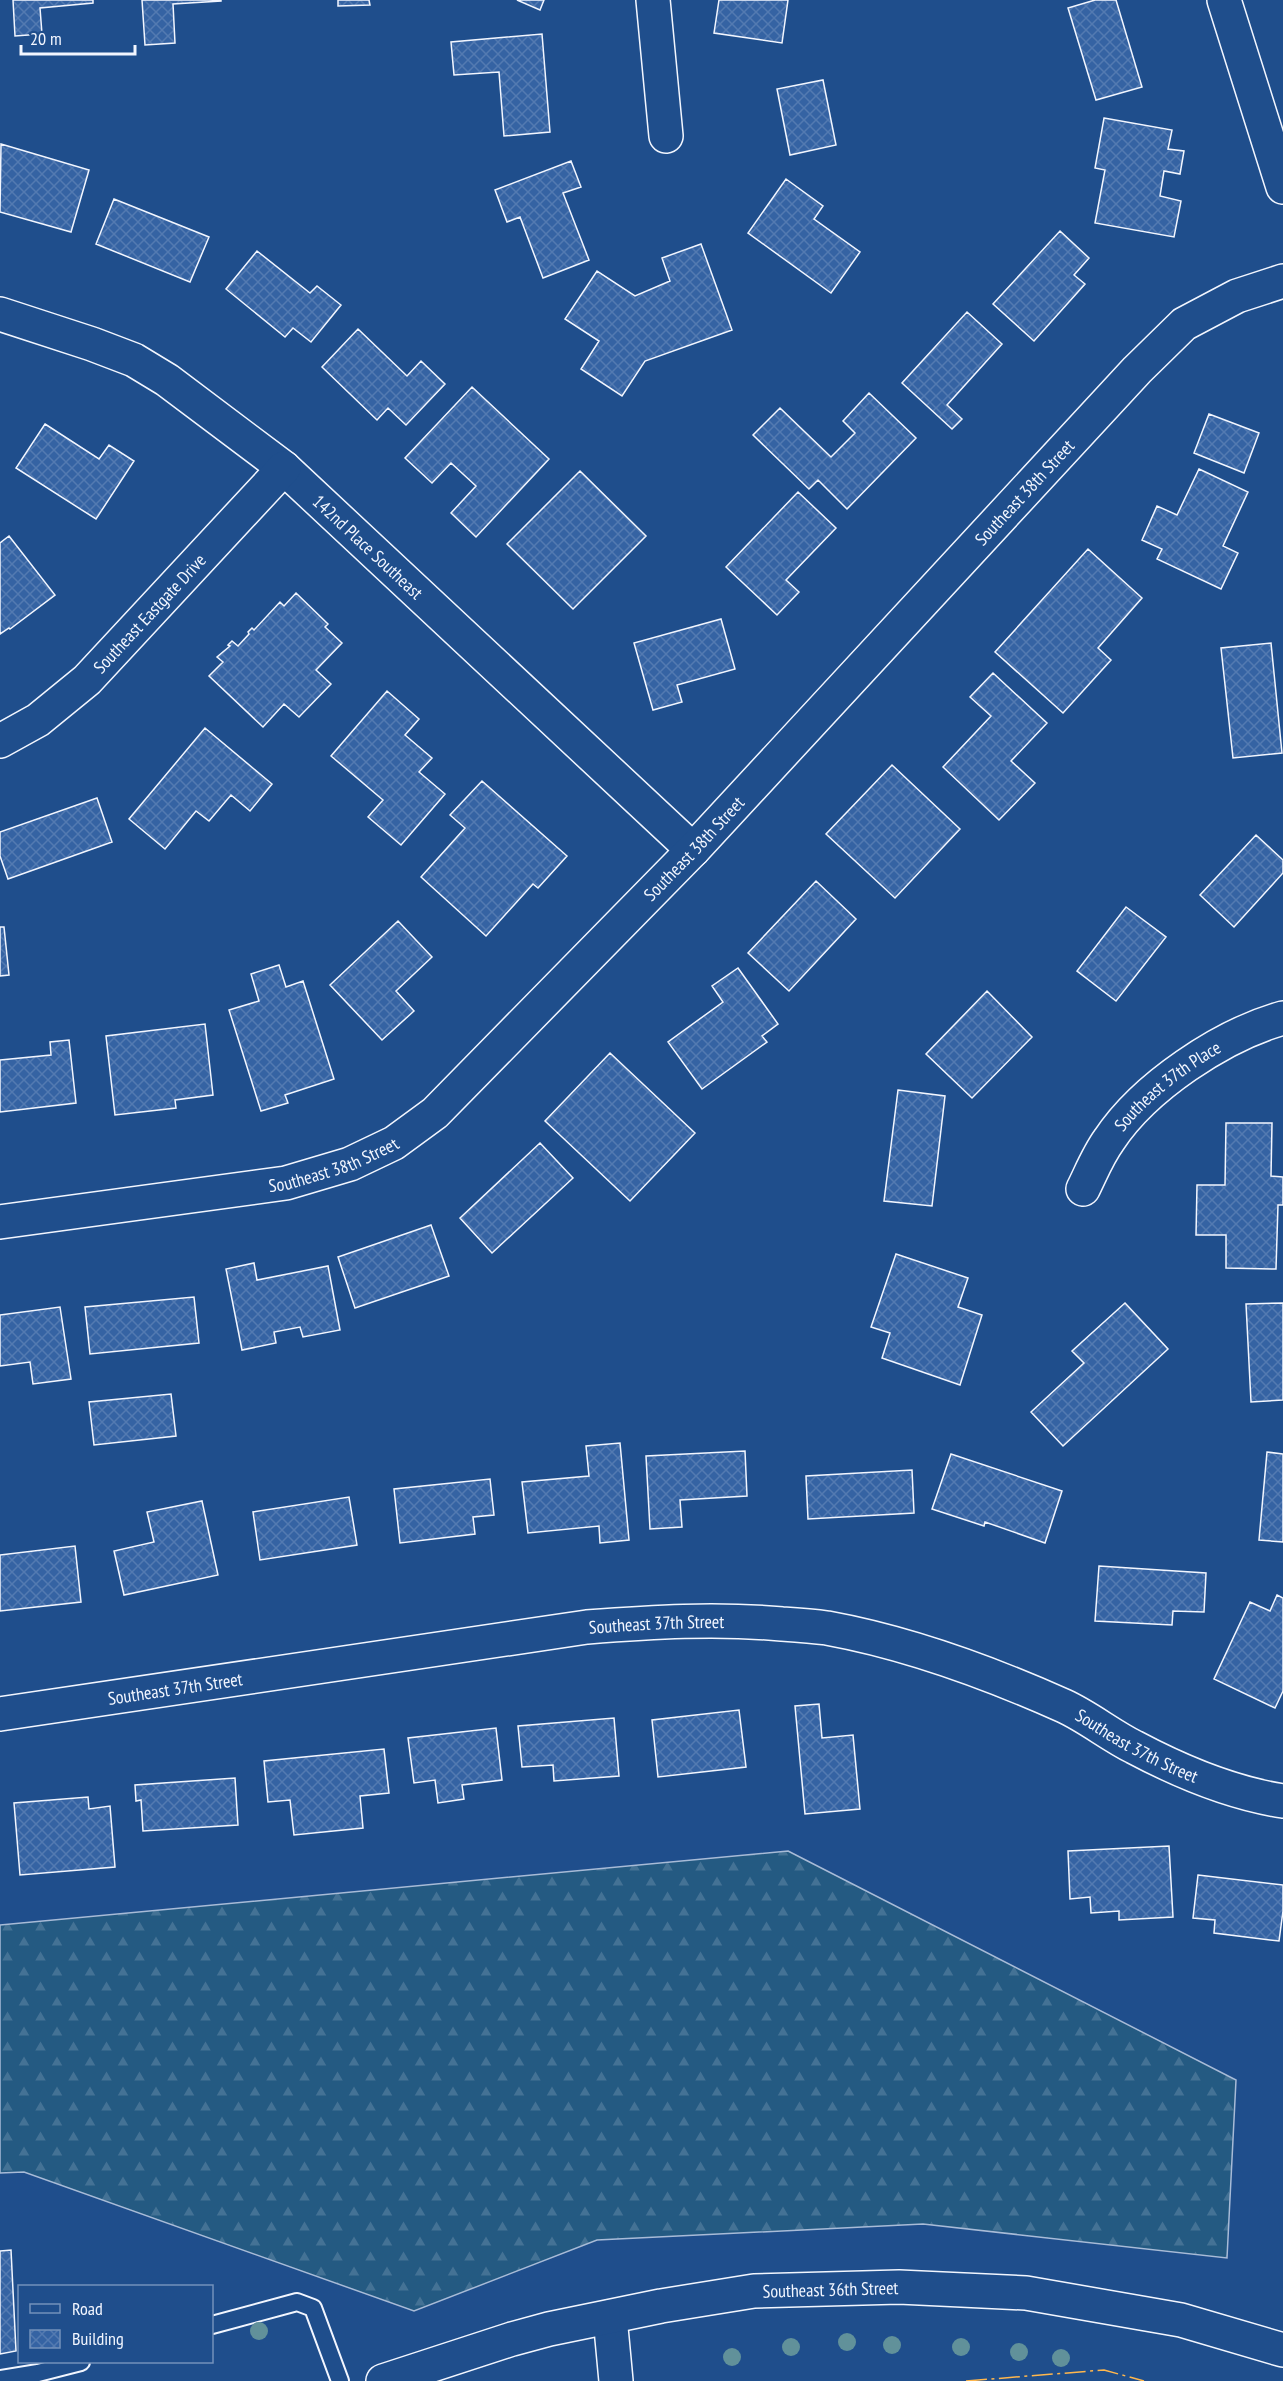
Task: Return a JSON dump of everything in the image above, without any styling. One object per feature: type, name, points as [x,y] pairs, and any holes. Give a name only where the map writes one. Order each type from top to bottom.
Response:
[{"type":"street","points":[[653,0],[666,136]]},
{"type":"street","points":[[1224,0],[1283,187]]},
{"type":"street","name":"Southeast 38th Street","points":[[0,1222],[286,1183],[350,1164],[394,1143],[435,1113],[693,850],[1137,370],[1184,324],[1237,296],[1283,281]]},
{"type":"street","name":"142nd Place Southeast","points":[[0,314],[134,360],[167,380],[284,468],[693,850]]},
{"type":"street","name":"Southeast Eastgate Drive","points":[[0,741],[38,720],[87,680],[284,468]]},
{"type":"street","name":"Southeast 37th Place","points":[[1083,1189],[1108,1140],[1143,1099],[1199,1057],[1265,1023],[1283,1018]]},
{"type":"street","name":"Southeast 37th Street","points":[[0,1714],[587,1627],[675,1620],[746,1621],[826,1628],[902,1647],[990,1674],[1067,1708],[1134,1747],[1196,1777],[1258,1797],[1283,1801]]},
{"type":"street","name":"Southeast 36th Street","points":[[383,2381],[512,2339],[610,2317],[754,2292],[899,2287],[1037,2295],[1180,2320],[1283,2350]]},
{"type":"street","points":[[610,2317],[616,2381]]},
{"type":"lane","points":[[213,2325],[297,2302],[313,2308],[340,2381]]},
{"type":"lane","points":[[0,2379],[38,2373],[74,2363]]},
{"type":"green space","points":[[788,1851],[1236,2080],[1227,2258],[923,2224],[597,2240],[414,2311],[24,2172],[0,2173],[0,1925]]},
{"type":"building","points":[[13,0],[93,0],[93,3],[40,8],[42,34],[15,36]]},
{"type":"building","points":[[142,0],[221,1],[173,4],[175,43],[145,45]]},
{"type":"building","points":[[338,0],[369,0],[370,5],[338,6]]},
{"type":"building","points":[[517,0],[544,0],[540,10]]},
{"type":"building","points":[[719,0],[788,0],[782,43],[714,33]]},
{"type":"building","points":[[1095,0],[1116,0],[1142,87],[1096,100],[1068,8]]},
{"type":"building","points":[[542,34],[550,132],[504,136],[499,72],[454,75],[451,42]]},
{"type":"building","points":[[823,80],[836,145],[790,155],[777,89]]},
{"type":"building","points":[[1104,118],[1172,130],[1168,149],[1184,151],[1180,174],[1164,171],[1160,196],[1181,201],[1174,237],[1095,223],[1105,170],[1095,168]]},
{"type":"building","points":[[1,144],[89,170],[71,232],[0,212]]},
{"type":"building","points":[[571,161],[581,187],[563,193],[589,260],[543,278],[520,217],[507,222],[495,190]]},
{"type":"building","points":[[786,179],[823,206],[814,219],[860,252],[831,293],[748,233]]},
{"type":"building","points":[[114,199],[209,237],[190,282],[96,244]]},
{"type":"building","points":[[1060,231],[1089,258],[1074,275],[1085,284],[1034,341],[993,304]]},
{"type":"building","points":[[701,244],[732,330],[645,361],[622,396],[581,369],[599,341],[565,319],[597,271],[635,296],[670,281],[662,258]]},
{"type":"building","points":[[257,251],[310,293],[317,286],[341,305],[311,342],[293,328],[285,337],[226,289]]},
{"type":"building","points":[[967,312],[1002,344],[947,405],[962,419],[952,429],[902,383]]},
{"type":"building","points":[[358,329],[407,376],[421,361],[445,384],[406,425],[388,408],[377,420],[322,367]]},
{"type":"building","points":[[472,387],[549,459],[476,537],[451,513],[476,486],[451,463],[432,483],[405,458]]},
{"type":"building","points":[[869,393],[916,438],[847,509],[818,480],[809,489],[753,435],[780,408],[831,457],[855,433],[843,421]]},
{"type":"building","points":[[1209,414],[1259,433],[1244,473],[1194,453]]},
{"type":"building","points":[[45,424],[99,459],[109,445],[134,461],[96,519],[16,468]]},
{"type":"building","points":[[1199,469],[1248,492],[1223,546],[1238,553],[1221,589],[1157,559],[1162,549],[1142,540],[1157,506],[1177,515]]},
{"type":"building","points":[[580,471],[646,536],[573,609],[507,544]]},
{"type":"building","points":[[798,492],[836,528],[786,580],[799,592],[777,615],[726,567]]},
{"type":"building","points":[[9,536],[55,595],[0,634],[0,543]]},
{"type":"building","points":[[1088,549],[1142,598],[1098,648],[1111,660],[1063,713],[995,652]]},
{"type":"building","points":[[296,593],[328,624],[325,627],[342,643],[316,670],[331,684],[299,717],[284,704],[263,727],[209,676],[223,662],[217,657],[230,646],[228,645],[232,641],[238,646],[249,634],[248,632],[252,628],[254,630],[280,602],[284,606]]},
{"type":"building","points":[[721,619],[735,669],[677,685],[682,702],[653,710],[634,643]]},
{"type":"building","points":[[1271,643],[1282,753],[1233,758],[1221,648]]},
{"type":"building","points":[[993,673],[1047,723],[1011,761],[1035,783],[999,820],[943,767],[991,716],[970,697]]},
{"type":"building","points":[[387,691],[419,719],[405,735],[432,758],[419,772],[445,794],[401,845],[368,817],[383,800],[331,756]]},
{"type":"building","points":[[205,728],[272,784],[250,811],[231,795],[209,821],[196,811],[165,849],[129,819]]},
{"type":"building","points":[[892,765],[960,829],[895,898],[826,834]]},
{"type":"building","points":[[482,781],[567,856],[538,888],[533,884],[486,936],[421,877],[465,828],[450,815]]},
{"type":"building","points":[[97,798],[112,842],[8,879],[0,856],[0,832]]},
{"type":"building","points":[[1256,835],[1283,860],[1283,873],[1234,927],[1200,895]]},
{"type":"building","points":[[816,881],[856,919],[789,991],[748,953]]},
{"type":"building","points":[[1126,907],[1166,937],[1116,1001],[1077,971]]},
{"type":"building","points":[[398,921],[432,957],[396,991],[414,1011],[382,1040],[330,985]]},
{"type":"building","points":[[0,927],[4,927],[9,975],[0,976]]},
{"type":"building","points":[[279,965],[286,987],[303,981],[334,1079],[285,1095],[288,1103],[261,1111],[229,1010],[259,1001],[251,974]]},
{"type":"building","points":[[738,968],[778,1024],[762,1036],[767,1042],[702,1089],[668,1042],[723,1002],[712,986]]},
{"type":"building","points":[[987,991],[1032,1037],[972,1098],[926,1054]]},
{"type":"building","points":[[205,1024],[213,1095],[175,1100],[176,1108],[115,1115],[106,1036]]},
{"type":"building","points":[[69,1040],[76,1103],[0,1112],[0,1060],[51,1055],[50,1042]]},
{"type":"building","points":[[610,1053],[695,1133],[630,1201],[545,1121]]},
{"type":"building","points":[[898,1090],[945,1096],[932,1206],[884,1201]]},
{"type":"building","points":[[1226,1123],[1272,1123],[1271,1176],[1283,1177],[1283,1205],[1278,1205],[1276,1269],[1226,1268],[1226,1235],[1196,1235],[1197,1185],[1225,1185]]},
{"type":"building","points":[[540,1143],[573,1178],[492,1253],[460,1218]]},
{"type":"building","points":[[431,1225],[449,1276],[355,1308],[338,1257]]},
{"type":"building","points":[[896,1254],[968,1278],[958,1307],[982,1315],[960,1385],[882,1358],[890,1333],[871,1327]]},
{"type":"building","points":[[254,1263],[257,1280],[328,1266],[340,1330],[303,1337],[300,1327],[274,1332],[276,1343],[242,1350],[226,1269]]},
{"type":"building","points":[[194,1297],[199,1343],[90,1354],[85,1307]]},
{"type":"building","points":[[1125,1303],[1168,1349],[1063,1446],[1031,1412],[1084,1363],[1072,1351]]},
{"type":"building","points":[[1283,1303],[1283,1400],[1251,1402],[1246,1304]]},
{"type":"building","points":[[60,1307],[71,1379],[33,1384],[30,1362],[0,1366],[0,1315]]},
{"type":"building","points":[[171,1394],[176,1436],[94,1445],[89,1402]]},
{"type":"building","points":[[620,1443],[629,1540],[600,1543],[599,1526],[528,1533],[522,1482],[589,1476],[586,1446]]},
{"type":"building","points":[[745,1451],[747,1496],[680,1500],[682,1527],[650,1529],[646,1456]]},
{"type":"building","points":[[1267,1452],[1283,1454],[1283,1542],[1259,1540]]},
{"type":"building","points":[[951,1454],[1062,1491],[1045,1543],[985,1522],[984,1526],[932,1509]]},
{"type":"building","points":[[912,1470],[914,1513],[808,1519],[806,1476]]},
{"type":"building","points":[[490,1479],[494,1515],[473,1517],[475,1534],[400,1543],[394,1489]]},
{"type":"building","points":[[349,1497],[357,1545],[260,1560],[253,1512]]},
{"type":"building","points":[[202,1501],[218,1575],[124,1595],[114,1551],[154,1542],[147,1512]]},
{"type":"building","points":[[75,1546],[81,1602],[0,1611],[0,1555]]},
{"type":"building","points":[[1099,1566],[1206,1573],[1204,1612],[1173,1611],[1172,1625],[1095,1621]]},
{"type":"building","points":[[1277,1595],[1283,1598],[1283,1691],[1275,1708],[1214,1679],[1250,1602],[1270,1611]]},
{"type":"building","points":[[819,1704],[822,1738],[853,1735],[860,1809],[805,1814],[795,1706]]},
{"type":"building","points":[[739,1710],[746,1767],[658,1777],[652,1720]]},
{"type":"building","points":[[614,1718],[619,1776],[554,1781],[553,1765],[522,1767],[518,1726]]},
{"type":"building","points":[[496,1728],[502,1780],[462,1785],[464,1799],[438,1803],[435,1780],[414,1783],[408,1738]]},
{"type":"building","points":[[384,1749],[389,1793],[360,1796],[363,1828],[294,1835],[290,1800],[268,1802],[264,1761]]},
{"type":"building","points":[[235,1778],[238,1825],[143,1831],[141,1800],[136,1801],[135,1785]]},
{"type":"building","points":[[88,1797],[89,1809],[110,1806],[115,1867],[20,1875],[14,1803]]},
{"type":"building","points":[[1169,1846],[1173,1917],[1119,1920],[1119,1911],[1091,1913],[1090,1897],[1070,1899],[1068,1851]]},
{"type":"building","points":[[1198,1875],[1283,1885],[1283,1911],[1279,1941],[1214,1933],[1215,1920],[1193,1918]]},
{"type":"building","points":[[11,2250],[16,2351],[0,2354],[0,2251]]},
{"type":"power","points":[[966,2381],[1104,2370],[1144,2381]]}]
